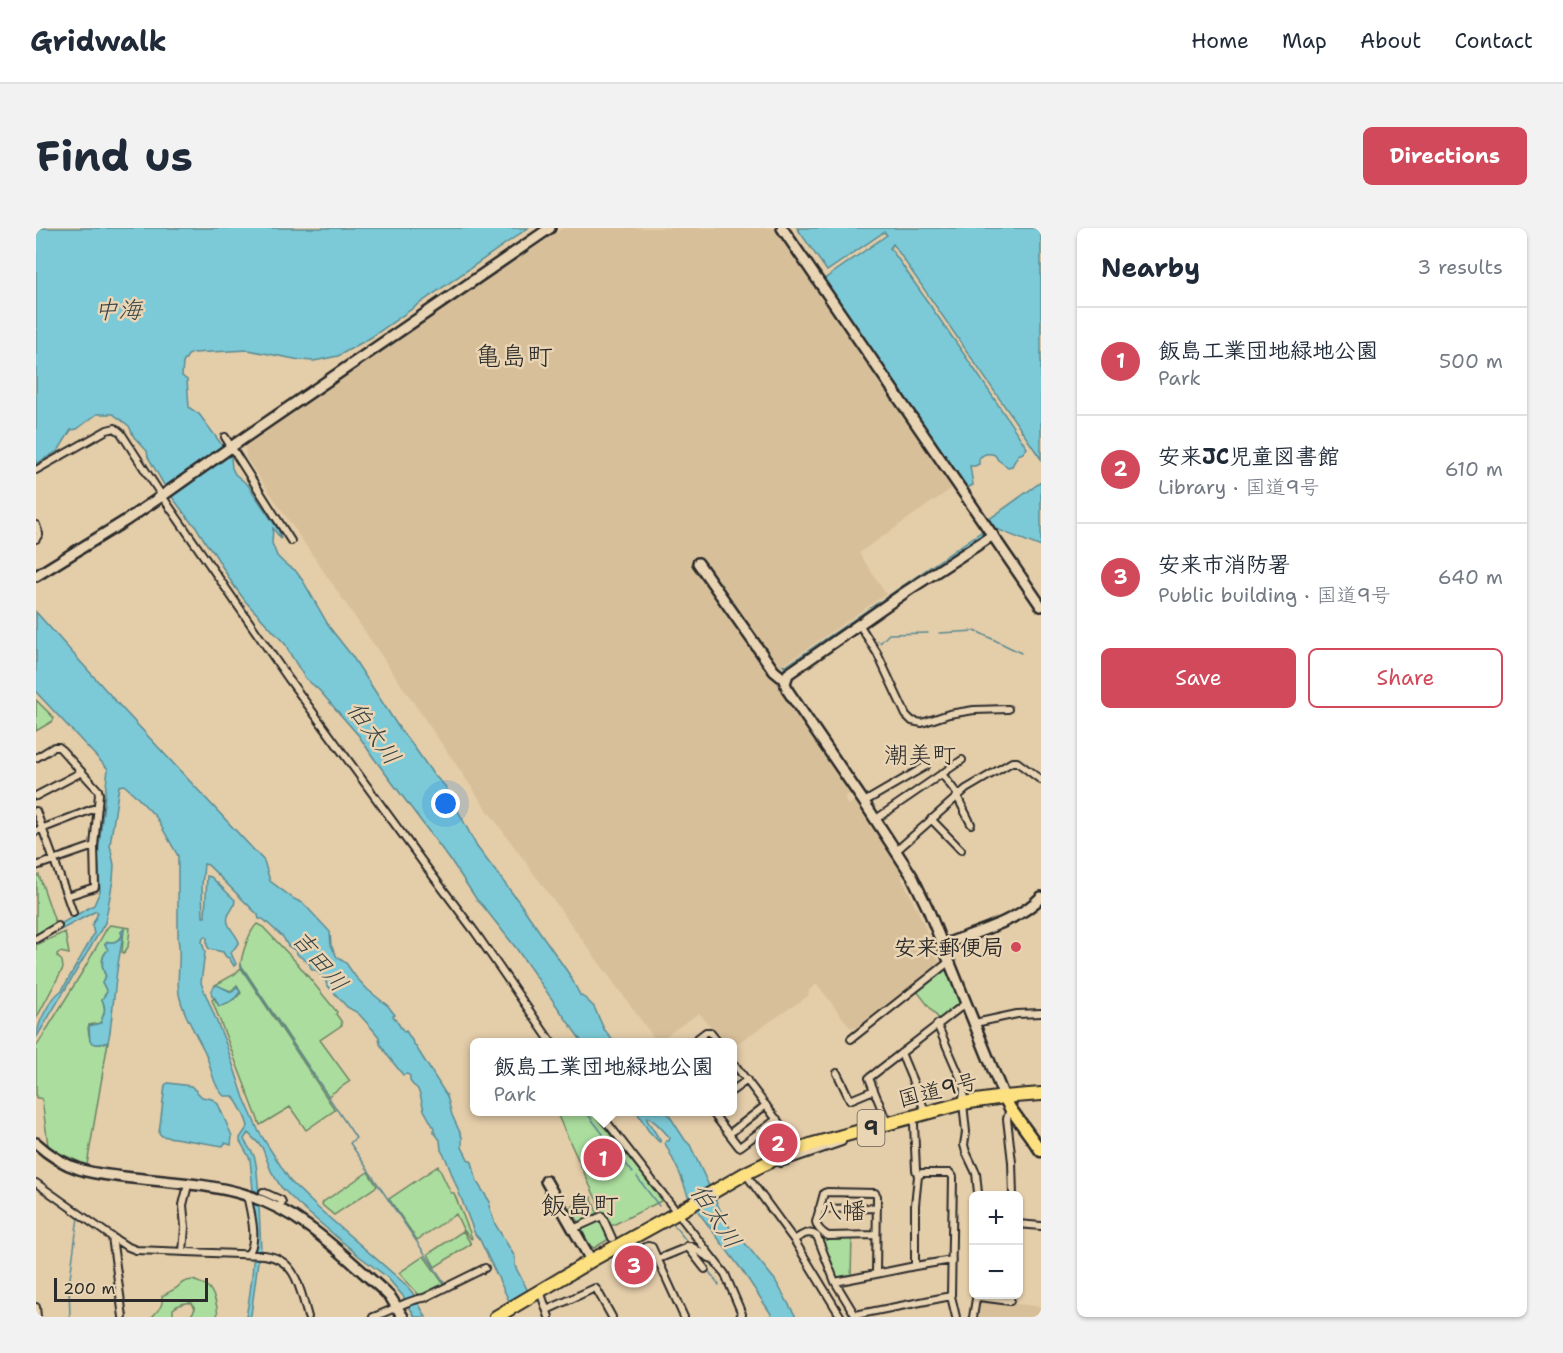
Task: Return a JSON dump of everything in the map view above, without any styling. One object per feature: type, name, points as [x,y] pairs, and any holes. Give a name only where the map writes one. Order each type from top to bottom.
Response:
[{"type":"highway","name":"国道9号","points":[[502,1315],[591,1260],[791,1152],[887,1122],[963,1103],[1007,1102],[1041,1094]]},
{"type":"main road","points":[[1007,1102],[1041,1151]]},
{"type":"street","points":[[36,576],[162,496],[550,228]]},
{"type":"street","points":[[782,228],[1041,606]]},
{"type":"street","points":[[36,470],[107,430],[115,429],[121,433],[288,678],[476,932],[548,1038]]},
{"type":"street","points":[[225,437],[291,541]]},
{"type":"street","points":[[36,525],[39,534],[36,539]]},
{"type":"street","points":[[993,535],[914,586],[788,674],[785,686],[864,802],[920,892],[1007,1102],[1006,1119],[1012,1162],[1013,1191]]},
{"type":"street","points":[[698,563],[774,671],[785,680]]},
{"type":"street","points":[[859,624],[877,653],[906,715],[912,721],[922,723],[949,714],[974,710],[1008,709]]},
{"type":"street","points":[[36,759],[57,747],[98,790],[94,846],[95,886],[68,896]]},
{"type":"street","points":[[879,817],[962,760]]},
{"type":"street","points":[[896,851],[966,789],[1014,761],[1041,780]]},
{"type":"street","points":[[864,802],[926,766]]},
{"type":"street","points":[[36,796],[81,771]]},
{"type":"street","points":[[942,774],[957,796],[971,824]]},
{"type":"street","points":[[39,830],[98,807]]},
{"type":"street","points":[[36,811],[39,830],[55,859],[73,912]]},
{"type":"street","points":[[932,819],[962,850]]},
{"type":"street","points":[[36,866],[94,846]]},
{"type":"street","points":[[943,945],[1016,916],[1041,897]]},
{"type":"street","points":[[36,939],[58,926]]},
{"type":"street","points":[[851,1039],[950,961]]},
{"type":"street","points":[[746,1175],[798,1155],[887,1130],[889,1128],[887,1122],[869,1078],[966,1003]]},
{"type":"street","points":[[975,1023],[1017,1014],[1041,1013]]},
{"type":"street","points":[[938,1024],[964,1086],[966,1132],[964,1145],[976,1173],[978,1191]]},
{"type":"street","points":[[698,1038],[706,1032],[710,1032],[715,1038]]},
{"type":"street","points":[[901,1053],[926,1113]]},
{"type":"street","points":[[737,1067],[795,1145]]},
{"type":"street","points":[[837,1073],[849,1100],[874,1090]]},
{"type":"street","points":[[737,1087],[747,1080]]},
{"type":"street","points":[[729,1134],[766,1105]]},
{"type":"street","points":[[602,1116],[725,1274],[742,1314],[740,1317]]},
{"type":"street","points":[[715,1116],[739,1147],[777,1119]]},
{"type":"street","points":[[841,1317],[794,1240],[744,1171],[769,1156],[795,1145],[887,1122]]},
{"type":"street","points":[[914,1124],[918,1176],[915,1205],[915,1266]]},
{"type":"street","points":[[36,1143],[58,1159],[80,1170],[225,1189],[255,1196],[279,1207],[328,1241],[401,1305],[403,1317]]},
{"type":"street","points":[[918,1176],[922,1173],[950,1173],[953,1177],[951,1296],[956,1317]]},
{"type":"street","points":[[546,1181],[591,1260]]},
{"type":"street","points":[[36,1183],[112,1237],[136,1250],[254,1254],[274,1257],[290,1268],[299,1285],[309,1317]]},
{"type":"street","points":[[183,1252],[185,1227],[183,1205],[188,1185]]},
{"type":"street","points":[[876,1235],[827,1235],[816,1224],[823,1194],[827,1192],[875,1192],[877,1196],[876,1274]]},
{"type":"street","points":[[254,1254],[251,1251],[255,1196]]},
{"type":"street","points":[[819,1209],[877,1208]]},
{"type":"street","points":[[573,1229],[602,1216],[612,1238]]},
{"type":"street","points":[[1023,1224],[1041,1226]]},
{"type":"street","points":[[794,1240],[805,1233],[813,1233],[817,1236],[835,1282],[856,1316],[951,1296]]},
{"type":"street","points":[[112,1237],[123,1317]]},
{"type":"street","points":[[619,1253],[623,1259],[649,1246],[653,1248],[684,1317]]},
{"type":"street","points":[[658,1259],[687,1246],[695,1248],[709,1259],[714,1259]]},
{"type":"street","points":[[687,1246],[705,1269]]},
{"type":"street","points":[[835,1282],[952,1260]]},
{"type":"street","points":[[373,1317],[416,1298],[424,1298],[485,1268]]},
{"type":"street","points":[[549,1309],[595,1288],[611,1315],[601,1317]]},
{"type":"street","points":[[539,1292],[549,1317]]},
{"type":"street","points":[[973,1317],[975,1299]]},
{"type":"street","points":[[994,1299],[1010,1301],[1010,1299]]},
{"type":"street","points":[[36,1307],[37,1316]]},
{"type":"shaded area","points":[[563,228],[775,228],[955,486],[859,553],[886,594],[772,673],[851,792],[844,798],[849,805],[856,799],[903,870],[902,879],[939,962],[857,1028],[849,1026],[817,984],[809,990],[808,996],[737,1044],[737,1038],[720,1038],[699,1013],[663,1038],[654,1038],[483,804],[246,458],[245,447]]},
{"type":"shaded area","points":[[980,1299],[1041,1307],[1041,1317],[975,1317],[977,1301]]},
{"type":"green space","points":[[36,700],[54,718],[53,721],[36,731]]},
{"type":"green space","points":[[39,875],[55,922],[54,925],[36,935],[36,877]]},
{"type":"green space","points":[[257,924],[263,927],[297,963],[337,1012],[341,1021],[342,1025],[320,1040],[350,1081],[328,1096],[241,965],[246,943]]},
{"type":"green space","points":[[110,925],[130,928],[128,947],[124,953],[122,952],[124,929],[120,939],[105,944],[108,950],[102,962],[106,976],[102,982],[107,992],[102,999],[104,1013],[100,1023],[89,1025],[88,1028],[92,1043],[108,1042],[87,1165],[59,1153],[48,1145],[42,1099],[36,1098],[36,1047]]},
{"type":"green space","points":[[65,932],[69,954],[60,952],[57,954],[62,961],[63,968],[36,1019],[36,945]]},
{"type":"green space","points":[[946,967],[960,1003],[939,1019],[916,990]]},
{"type":"green space","points":[[241,968],[335,1110],[306,1130],[290,1107],[260,1125],[212,1000],[214,998],[219,1006],[222,1006],[241,993],[237,985],[231,991],[215,985]]},
{"type":"green space","points":[[558,1116],[595,1116],[663,1200],[609,1227]]},
{"type":"green space","points":[[438,1166],[451,1193],[454,1193],[471,1239],[456,1214],[417,1240],[389,1199]]},
{"type":"green space","points":[[368,1172],[377,1186],[334,1215],[322,1205],[323,1202]]},
{"type":"green space","points":[[591,1197],[598,1215],[579,1223],[570,1207]]},
{"type":"green space","points":[[600,1220],[609,1239],[594,1248],[588,1244],[582,1229]]},
{"type":"green space","points":[[463,1231],[471,1244],[435,1267],[428,1254]]},
{"type":"green space","points":[[852,1237],[851,1276],[836,1277],[822,1239]]},
{"type":"green space","points":[[424,1256],[445,1286],[420,1296],[399,1273]]},
{"type":"green space","points":[[193,1280],[210,1290],[217,1306],[217,1317],[190,1317],[195,1309],[192,1303],[189,1303],[173,1309],[175,1317],[152,1317],[161,1305],[162,1296],[182,1283]]},
{"type":"water","name":"中海","points":[[36,228],[528,228],[370,338],[338,356],[314,361],[248,350],[188,355],[183,363],[182,376],[187,380],[189,407],[199,414],[225,449],[167,490],[148,457],[147,451],[134,437],[129,426],[113,414],[97,414],[77,429],[71,430],[58,451],[36,464]]},
{"type":"water","points":[[797,228],[1041,228],[1041,459],[893,244],[890,248],[1027,448],[1018,455],[1012,466],[1008,467],[995,455],[982,456],[979,464],[970,466],[973,485],[967,488],[823,280],[887,235],[884,232],[827,271]]},
{"type":"water","name":"伯太川","points":[[227,451],[235,474],[248,485],[279,531],[281,539],[273,528],[272,543],[277,556],[295,570],[303,581],[330,628],[352,656],[401,731],[433,774],[445,786],[477,847],[519,902],[569,974],[580,995],[594,1007],[611,1038],[579,1038],[516,948],[477,900],[359,736],[319,690],[305,678],[286,645],[246,602],[195,525],[169,493]]},
{"type":"water","points":[[1041,482],[1041,547],[994,528],[988,520]]},
{"type":"water","points":[[981,532],[983,535],[786,671],[783,665],[786,666]]},
{"type":"water","name":"吉田川","points":[[36,612],[264,861],[270,881],[303,903],[330,932],[331,945],[337,957],[346,963],[368,990],[388,1006],[404,1032],[406,1031],[447,1096],[452,1115],[462,1137],[462,1147],[472,1162],[477,1182],[490,1202],[489,1206],[495,1224],[515,1257],[515,1266],[528,1291],[512,1307],[475,1234],[441,1150],[440,1140],[424,1110],[417,1088],[410,1081],[410,1076],[403,1075],[380,1044],[379,1037],[358,1013],[347,1007],[316,970],[312,970],[309,963],[288,946],[283,937],[263,919],[259,919],[258,915],[208,865],[204,864],[203,917],[205,917],[207,876],[211,877],[235,900],[228,921],[239,942],[231,953],[236,964],[234,966],[223,952],[209,949],[207,938],[205,936],[203,938],[205,952],[201,983],[259,1132],[291,1182],[404,1283],[412,1292],[426,1317],[415,1317],[403,1296],[387,1277],[359,1256],[281,1187],[271,1171],[262,1147],[248,1133],[244,1139],[255,1160],[259,1192],[253,1190],[250,1159],[240,1141],[248,1126],[247,1122],[233,1096],[224,1096],[217,1086],[206,1056],[186,1016],[179,994],[178,856],[156,817],[124,785],[119,786],[110,845],[114,865],[105,923],[36,1038],[45,1012],[62,990],[94,934],[92,925],[98,913],[96,911],[36,943],[61,927],[62,923],[94,905],[100,891],[98,853],[108,769],[36,692]]},
{"type":"water","points":[[124,929],[108,1042],[94,1044],[90,1041],[89,1026],[101,1023],[104,1011],[102,999],[107,992],[102,982],[106,976],[102,962],[108,950],[105,944],[120,939]]},
{"type":"water","points":[[217,985],[231,992],[237,986],[240,992],[231,1001],[219,1006],[212,996],[213,988]]},
{"type":"water","points":[[168,1083],[191,1086],[202,1097],[212,1099],[218,1104],[232,1136],[231,1145],[225,1143],[223,1146],[162,1136],[159,1133],[165,1085]]},
{"type":"water","name":"伯太川","points":[[639,1116],[670,1116],[690,1145],[730,1228],[775,1280],[796,1317],[773,1317],[744,1273],[690,1201],[665,1143],[670,1138],[647,1117],[660,1142],[648,1130]]},
{"type":"water","points":[[253,1204],[259,1206],[261,1252],[251,1315],[246,1317],[253,1261]]},
{"type":"waterway","points":[[939,633],[976,631],[1021,653]]},
{"type":"waterway","points":[[878,641],[880,643],[889,634],[928,633]]},
{"type":"waterway","points":[[240,965],[356,1138],[350,1143],[446,1285]]},
{"type":"waterway","points":[[589,1116],[633,1173]]},
{"type":"waterway","points":[[637,1177],[659,1206]]},
{"type":"waterway","points":[[76,1231],[78,1218]]},
{"type":"waterway","points":[[673,1224],[688,1243]]},
{"type":"waterway","points":[[70,1317],[69,1286],[76,1233]]},
{"type":"waterway","points":[[707,1269],[719,1285]]},
{"type":"place","name":"安来郵便局","points":[[1016,947]]},
{"type":"place","name":"安来JC児童図書館","points":[[778,1143]]},
{"type":"place","name":"飯島工業団地緑地公園","points":[[603,1158]]},
{"type":"place","name":"安来市消防署","points":[[634,1265]]},
{"type":"district","name":"亀島町","points":[[514,355]]},
{"type":"district","name":"潮美町","points":[[920,755]]},
{"type":"district","name":"飯島町","points":[[580,1204]]},
{"type":"district","name":"八幡","points":[[842,1211]]}]
